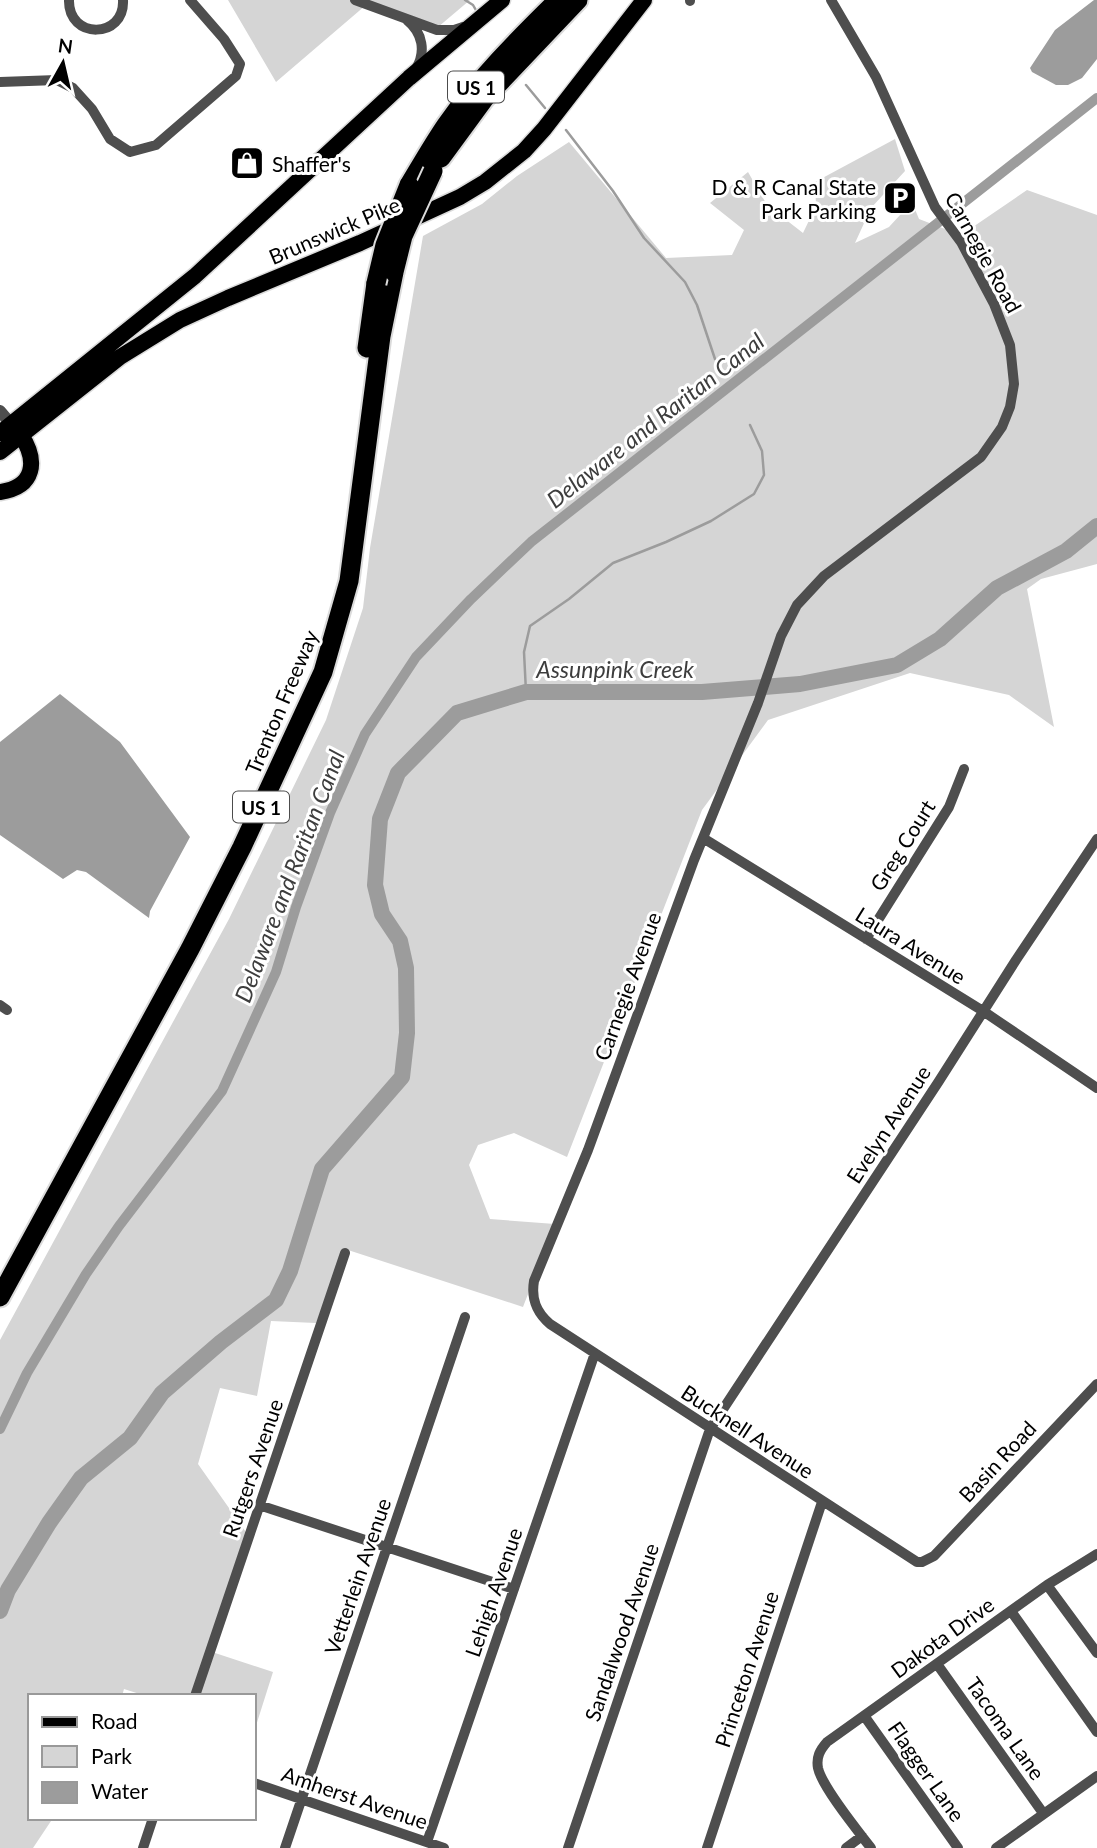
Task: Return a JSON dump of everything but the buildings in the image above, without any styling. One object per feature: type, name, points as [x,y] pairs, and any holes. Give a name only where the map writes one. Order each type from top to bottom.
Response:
[{"type":"highway","name":"Trenton Freeway","points":[[0,1270],[164,975],[231,842],[312,666],[337,577],[376,284],[385,245],[409,185],[446,125],[522,35],[558,0]]},
{"type":"highway","name":"Trenton Freeway","points":[[0,1297],[184,962],[323,672],[349,581],[381,336],[403,236],[433,171],[450,144],[485,98],[578,0]]},
{"type":"main road","name":"Brunswick Pike","points":[[11,431],[180,320],[360,243],[460,197],[485,182],[524,151],[544,129],[644,0]]},
{"type":"main road","name":"Brunswick Pike","points":[[0,452],[11,431],[201,271],[413,74],[496,5]]},
{"type":"main road","points":[[0,492],[20,485],[30,472],[32,455],[11,431]]},
{"type":"street","points":[[69,0],[70,12],[75,20],[89,29],[99,30],[115,23],[121,15],[123,0]]},
{"type":"street","points":[[0,82],[57,80],[73,88],[92,109],[110,139],[130,152],[156,145],[236,76],[240,64],[224,39],[190,0]]},
{"type":"street","points":[[355,0],[443,31],[473,23]]},
{"type":"street","name":"Carnegie Road","points":[[775,653],[792,612],[811,587],[969,468],[991,446],[1007,417],[1013,395],[1013,355],[1006,332],[969,257],[935,206],[877,77],[831,0]]},
{"type":"street","points":[[404,18],[421,40],[421,57],[413,74]]},
{"type":"street","points":[[0,411],[11,431]]},
{"type":"street","name":"Carnegie Avenue","points":[[555,1327],[542,1317],[537,1309],[534,1281],[588,1150],[703,838],[758,703],[775,653]]},
{"type":"street","name":"Greg Court","points":[[866,939],[949,807],[964,769]]},
{"type":"street","name":"Laura Avenue","points":[[703,838],[983,1012],[1097,1088]]},
{"type":"street","name":"Evelyn Avenue","points":[[710,1429],[1097,839]]},
{"type":"street","name":"Rutgers Avenue","points":[[196,1694],[345,1254]]},
{"type":"street","name":"Vetterlein Avenue","points":[[285,1848],[466,1317]]},
{"type":"street","name":"Bucknell Avenue","points":[[555,1327],[911,1559],[922,1562]]},
{"type":"street","name":"Lehigh Avenue","points":[[427,1842],[594,1353]]},
{"type":"street","name":"Basin Road","points":[[922,1562],[934,1556],[1097,1384]]},
{"type":"street","name":"Sandalwood Avenue","points":[[568,1848],[710,1429]]},
{"type":"street","name":"Princeton Avenue","points":[[707,1848],[822,1502]]},
{"type":"street","points":[[259,1505],[514,1589]]},
{"type":"street","name":"Dakota Drive","points":[[862,1836],[818,1770],[817,1759],[827,1742],[1047,1585],[1095,1559]]},
{"type":"street","points":[[1047,1585],[1097,1653]]},
{"type":"street","points":[[1011,1611],[1097,1732]]},
{"type":"street","name":"Tacoma Lane","points":[[937,1664],[1043,1813]]},
{"type":"street","name":"Flagger Lane","points":[[864,1717],[958,1848]]},
{"type":"street","points":[[996,1848],[1097,1776]]},
{"type":"street","name":"Amherst Avenue","points":[[256,1784],[444,1848]]},
{"type":"street","points":[[142,1848],[152,1820]]},
{"type":"street","points":[[846,1848],[862,1836],[871,1848]]},
{"type":"green space","points":[[228,0],[470,0],[431,33],[366,5],[276,82]]},
{"type":"green space","points":[[895,139],[905,171],[871,208],[855,243],[889,227],[912,202],[919,219],[966,237],[967,231],[1027,190],[1097,215],[1097,564],[1041,579],[1027,589],[1054,727],[1009,695],[910,673],[768,720],[702,810],[567,1157],[514,1133],[478,1145],[469,1165],[490,1219],[555,1224],[523,1307],[348,1250],[316,1323],[271,1321],[257,1396],[220,1388],[198,1464],[248,1535],[209,1651],[273,1672],[256,1726],[256,1694],[140,1694],[124,1689],[123,1694],[28,1694],[28,1820],[52,1820],[33,1848],[0,1848],[0,1340],[229,919],[326,720],[363,608],[370,548],[423,236],[482,204],[517,176],[569,142],[666,258],[732,255],[744,230],[710,203],[748,172],[767,205],[803,233],[816,206],[815,182]]},
{"type":"water","points":[[1097,0],[1097,59],[1082,78],[1068,85],[1056,85],[1032,72],[1030,68],[1055,30]]},
{"type":"water","points":[[60,694],[120,742],[190,837],[150,911],[149,918],[86,872],[77,870],[63,879],[0,835],[0,742]]},
{"type":"waterway","points":[[465,0],[473,5],[477,12]]},
{"type":"waterway","points":[[526,85],[545,108]]},
{"type":"waterway","name":"Delaware and Raritan Canal","points":[[0,1429],[27,1373],[86,1274],[119,1226],[222,1091],[276,972],[330,813],[365,734],[416,657],[471,599],[531,542],[1097,98]]},
{"type":"waterway","points":[[566,130],[613,191],[644,238],[685,282],[697,305],[715,359]]},
{"type":"waterway","points":[[526,692],[524,652],[530,626],[613,563],[711,521],[754,494],[764,475],[762,451],[750,425]]},
{"type":"waterway","name":"Assunpink Creek","points":[[0,1611],[8,1590],[49,1523],[81,1478],[130,1438],[162,1393],[221,1342],[276,1300],[290,1271],[322,1169],[402,1077],[407,1033],[406,968],[400,941],[382,914],[375,885],[380,819],[398,773],[457,713],[526,692],[702,692],[800,684],[897,665],[940,639],[997,588],[1066,551],[1097,526]]},
{"type":"place","name":"Shaffer's","points":[[247,163]]},
{"type":"place","name":"D & R Canal State Park Parking","points":[[900,198]]}]
